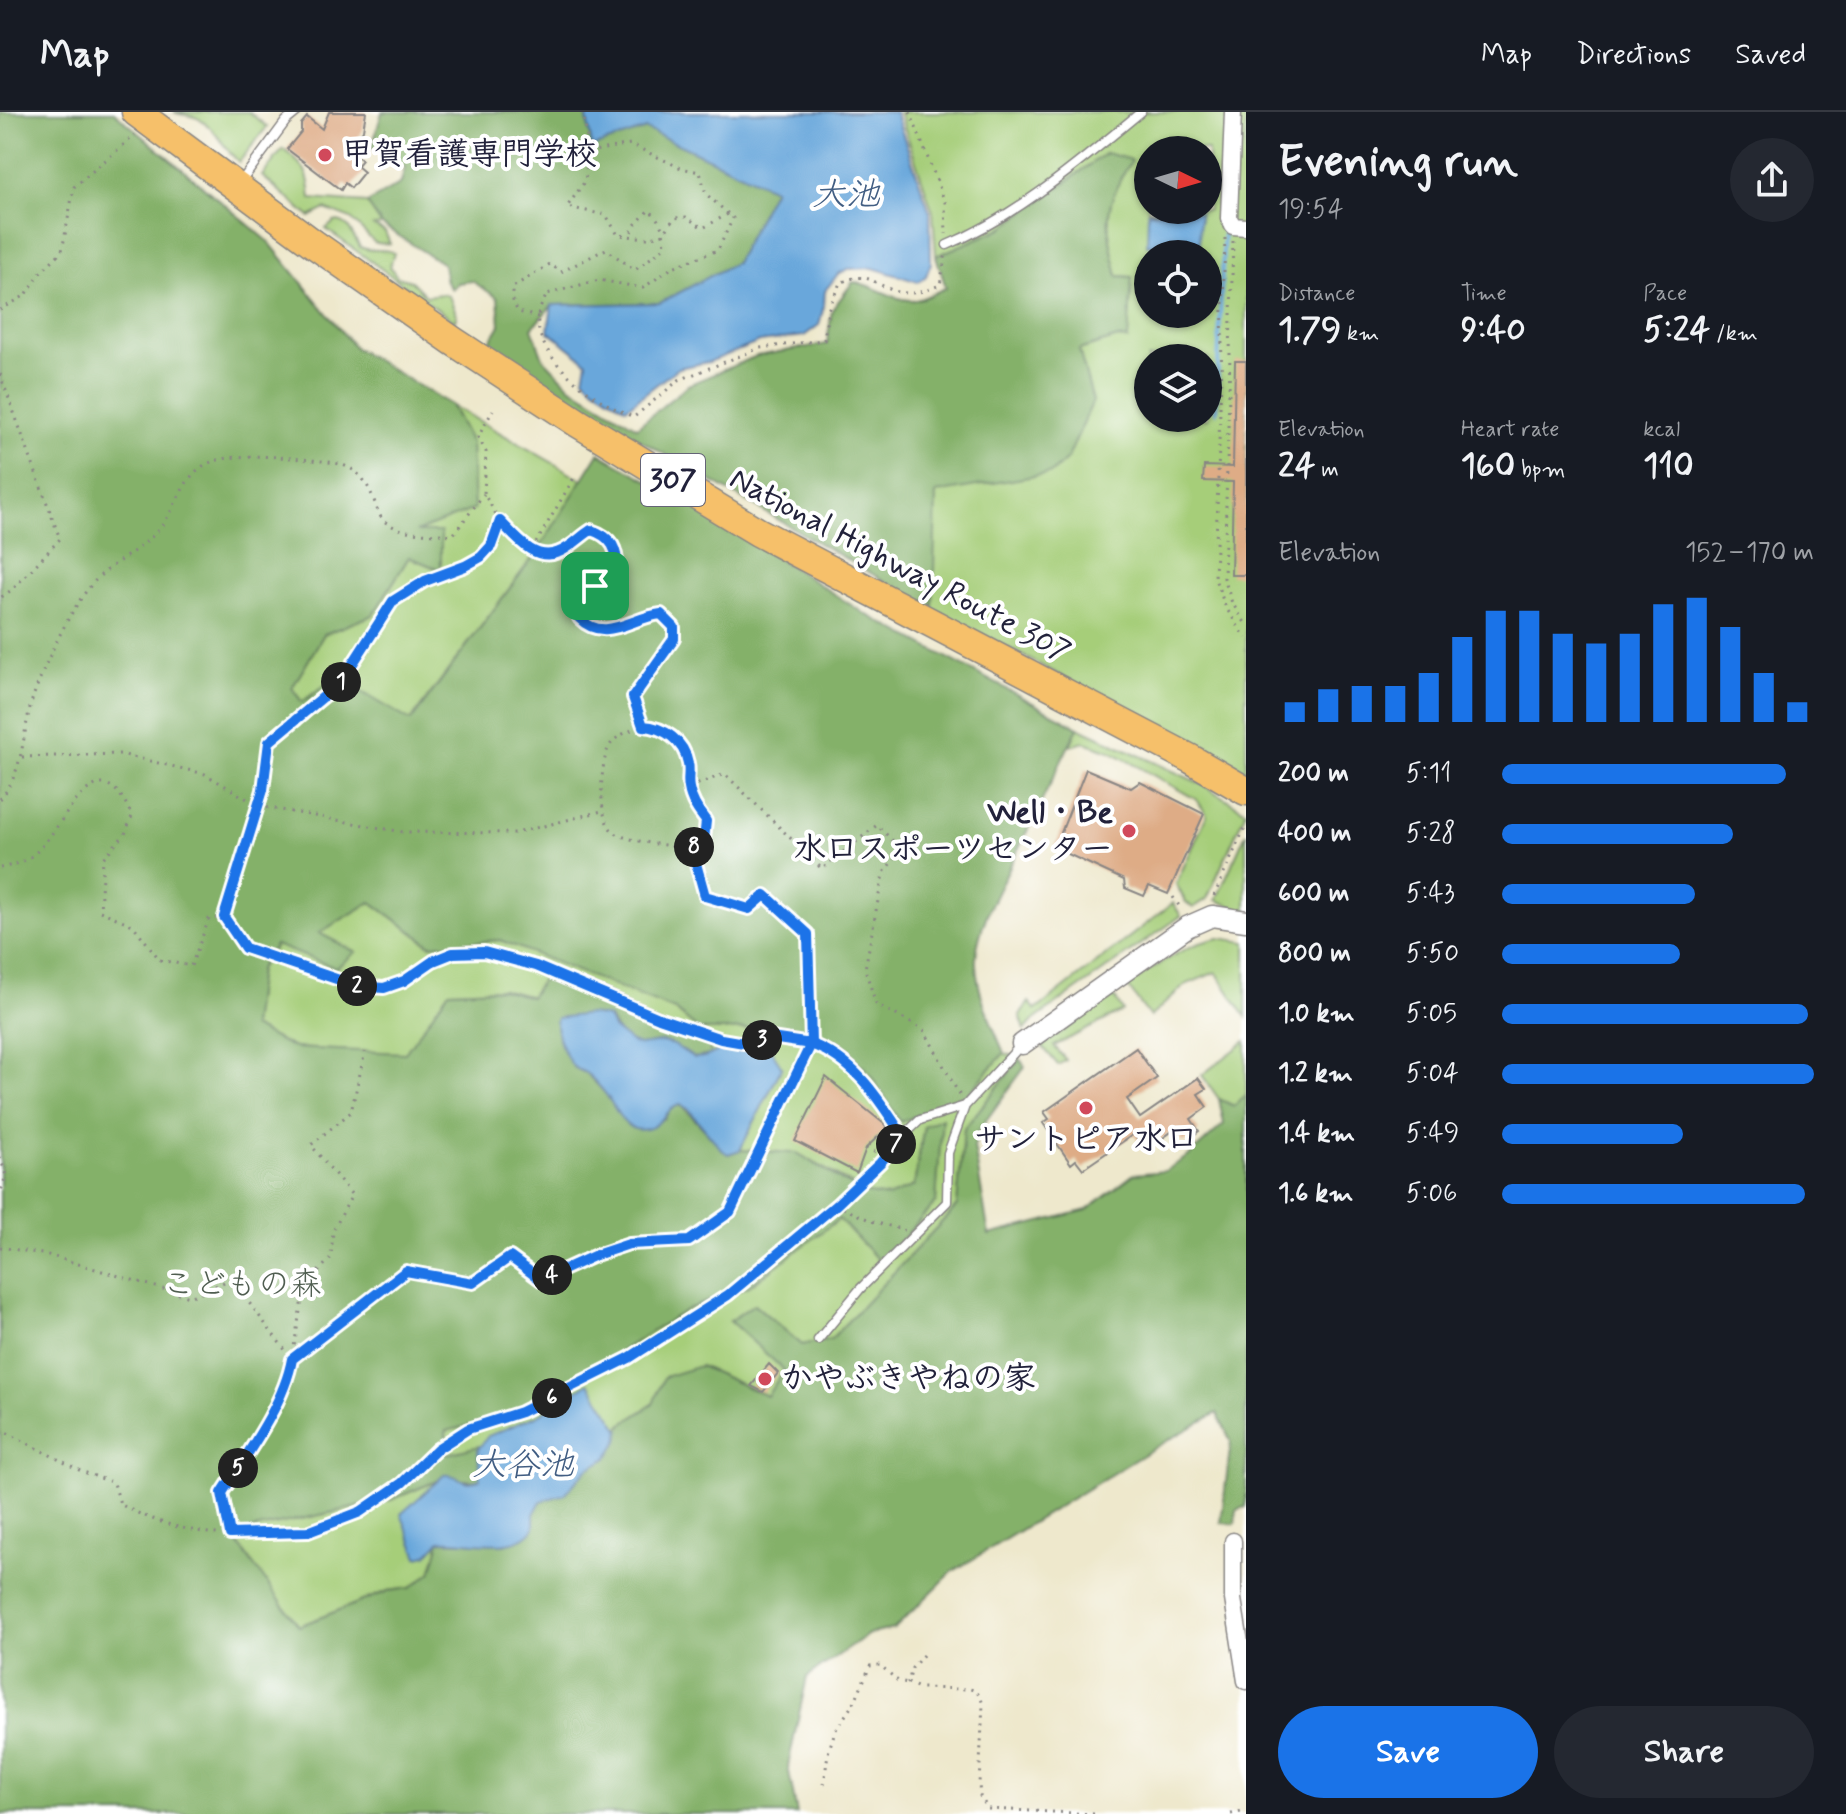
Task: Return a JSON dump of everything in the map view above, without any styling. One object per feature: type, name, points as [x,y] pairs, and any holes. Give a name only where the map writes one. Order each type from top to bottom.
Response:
[{"type":"highway","name":"National Highway Route 307","points":[[143,118],[453,341],[578,423],[744,524],[1191,759],[1246,791]]},
{"type":"street","points":[[1233,112],[1229,218],[1240,226]]},
{"type":"street","points":[[1022,1044],[1187,927],[1212,916],[1246,921]]},
{"type":"street","points":[[1233,1541],[1233,1599],[1246,1681]]},
{"type":"lane","points":[[278,112],[286,121]]},
{"type":"lane","points":[[238,187],[286,121],[297,112]]},
{"type":"lane","points":[[947,245],[983,231],[1089,155],[1141,112]]},
{"type":"lane","points":[[404,981],[433,961],[453,953],[484,952],[536,966],[659,1018],[721,1039],[744,1043],[771,1038],[811,1044],[831,1051],[867,1083],[903,1136],[920,1120],[965,1106]]},
{"type":"lane","points":[[818,1340],[860,1289],[947,1202],[948,1153],[965,1106],[1022,1044]]},
{"type":"path","points":[[583,112],[589,152],[585,181],[567,207],[606,215],[618,235],[647,238],[664,234],[674,218],[686,217],[703,228],[728,214]]},
{"type":"path","points":[[589,152],[630,144],[681,168],[700,172],[706,194],[733,218],[718,250],[673,267],[643,288],[599,280],[547,294],[538,317],[542,338],[555,361],[586,391],[634,417],[679,380],[760,348],[824,340],[828,310],[840,283],[854,276],[871,278],[895,291],[920,293],[940,285],[947,245],[945,202],[910,112]]},
{"type":"path","points":[[0,310],[26,295],[40,273],[62,251],[74,187],[143,118]]},
{"type":"path","points":[[538,317],[518,312],[513,302],[513,287],[550,264],[561,272],[606,249],[635,270],[665,247],[658,217],[649,210],[629,236]]},
{"type":"path","points":[[1246,624],[1232,603],[1224,572],[1240,226],[1226,225],[1215,579],[1226,608],[1246,638]]},
{"type":"path","points":[[0,374],[60,539],[13,589],[0,598]]},
{"type":"path","points":[[493,410],[478,437],[486,452],[484,494],[500,521],[522,545],[545,555],[558,553],[591,530],[604,534],[614,546],[618,571],[611,582],[595,586],[583,595],[578,605],[579,618],[585,624],[606,630],[661,614],[674,627],[674,639],[633,697],[643,726]]},
{"type":"path","points":[[0,799],[21,757],[33,698],[76,605],[99,577],[161,528],[193,475],[203,466],[219,459],[238,458],[308,459],[347,465],[369,485],[379,514],[386,523],[405,531],[453,535],[484,494]]},
{"type":"path","points":[[532,550],[575,476]]},
{"type":"path","points":[[224,917],[259,806],[269,742],[341,682],[393,601],[425,581],[481,557],[491,546],[500,521]]},
{"type":"path","points":[[643,726],[654,727],[668,734],[682,746],[689,764],[688,787],[694,806],[706,821],[704,840],[692,849],[629,840],[612,831],[602,811],[608,748],[619,736],[643,726]]},
{"type":"path","points":[[21,757],[120,754],[205,774],[259,806],[403,832],[516,833],[602,811]]},
{"type":"path","points":[[688,787],[725,774],[822,869],[877,825],[901,849],[883,874],[865,969],[876,1004],[924,1030],[965,1106]]},
{"type":"path","points":[[0,868],[31,857],[82,793],[96,786],[110,785],[123,794],[132,816],[125,834],[103,858],[100,911],[133,925],[160,960],[191,966],[209,919],[224,917]]},
{"type":"path","points":[[1214,896],[1246,825]]},
{"type":"path","points":[[292,1359],[406,1271],[473,1283],[510,1257],[541,1280],[629,1244],[689,1241],[730,1212],[811,1044],[808,934],[765,895],[749,909],[705,896],[692,849]]},
{"type":"path","points":[[1173,897],[1187,916]]},
{"type":"path","points":[[224,917],[245,948],[279,962],[357,986],[384,988],[404,981]]},
{"type":"path","points":[[230,1534],[222,1493],[289,1377],[304,1287],[331,1258],[333,1231],[352,1195],[311,1145],[351,1112],[365,1052]]},
{"type":"path","points":[[0,1429],[81,1471],[114,1483],[120,1504],[176,1528],[230,1534],[308,1532],[360,1512],[402,1483],[437,1449],[468,1429],[521,1412],[570,1390],[629,1358],[728,1295],[836,1205],[903,1136]]},
{"type":"path","points":[[866,1148],[885,1157]]},
{"type":"path","points":[[0,1157],[6,1175],[0,1195]]},
{"type":"path","points":[[836,1205],[874,1222],[915,1233]]},
{"type":"path","points":[[0,1247],[48,1255],[190,1297],[231,1279],[292,1359]]},
{"type":"path","points":[[908,1683],[912,1668],[923,1655]]},
{"type":"path","points":[[824,1784],[835,1731],[855,1701],[870,1666],[880,1665],[898,1681],[919,1688],[970,1689],[981,1696],[980,1796],[988,1809],[1096,1814]]},
{"type":"path","points":[[1231,1814],[1246,1811]]},
{"type":"green space","name":"こどもの森","points":[[0,112],[114,112],[268,241],[355,348],[451,405],[471,443],[474,509],[416,532],[441,532],[441,570],[409,557],[373,615],[324,634],[292,688],[302,702],[336,677],[411,721],[539,549],[599,453],[716,519],[867,615],[1078,727],[989,909],[978,943],[976,964],[979,987],[1004,1053],[965,1098],[900,1122],[868,1071],[827,1038],[778,1029],[699,1030],[675,1010],[500,940],[431,945],[371,902],[319,933],[356,952],[336,968],[275,945],[259,969],[252,1027],[294,1048],[405,1053],[449,991],[501,989],[530,997],[542,979],[710,1042],[710,1055],[694,1058],[665,1042],[641,1045],[629,1042],[610,1019],[570,1059],[575,1068],[586,1073],[607,1095],[664,1119],[672,1107],[681,1105],[728,1154],[740,1150],[797,1153],[869,1194],[888,1197],[914,1186],[924,1126],[942,1118],[936,1202],[881,1263],[839,1219],[749,1286],[688,1309],[584,1374],[537,1409],[446,1431],[447,1454],[491,1443],[488,1481],[441,1479],[391,1500],[231,1534],[299,1626],[388,1591],[410,1588],[431,1573],[440,1541],[505,1544],[529,1522],[541,1493],[599,1455],[623,1424],[653,1404],[664,1377],[700,1366],[767,1396],[784,1370],[730,1321],[754,1304],[802,1345],[831,1339],[957,1206],[964,1129],[1020,1059],[1025,1067],[979,1130],[974,1147],[989,1235],[1087,1210],[1134,1174],[1165,1171],[1190,1155],[1224,1124],[1219,1099],[1234,1106],[1246,1095],[1246,1507],[1237,1510],[1235,1524],[1221,1523],[1231,1441],[1217,1413],[1154,1448],[952,1572],[894,1629],[869,1634],[807,1677],[788,1766],[797,1814],[0,1814]]},
{"type":"green space","points":[[174,112],[249,112],[267,127],[239,162],[205,123]]},
{"type":"green space","points":[[382,112],[586,112],[592,147],[646,129],[774,189],[735,263],[660,303],[552,305],[532,328],[543,358],[570,386],[637,427],[688,385],[757,356],[827,344],[832,310],[853,282],[907,300],[923,298],[946,288],[936,256],[1002,228],[1106,153],[1132,160],[1115,190],[1109,216],[1110,243],[1118,276],[1132,277],[1128,340],[1118,338],[1079,350],[1093,401],[1068,458],[1052,473],[936,493],[933,609],[562,395],[488,345],[500,325],[498,298],[472,281],[458,283],[452,289],[446,282],[443,264],[382,225],[367,203],[401,183],[405,167],[372,147]]},
{"type":"green space","points":[[899,112],[1246,112],[1246,772],[933,609],[688,385],[757,356],[827,344],[832,310],[853,282],[908,300],[920,299],[946,288],[1079,350],[1118,338],[1127,340],[1131,277],[1118,276],[1112,250],[1110,205],[1118,181],[1106,153],[1002,228],[936,256],[933,212]]},
{"type":"green space","points":[[283,149],[304,170],[311,199],[367,203],[382,225],[374,226],[385,232],[390,244],[375,243],[351,219],[325,209],[310,217],[262,176]]},
{"type":"green space","points":[[339,221],[348,227],[360,247],[394,253],[390,266],[397,277],[411,281],[426,296],[449,296],[457,316],[454,321],[326,229]]},
{"type":"green space","points":[[451,405],[583,480],[539,549],[410,721],[336,677],[302,702],[292,688],[324,634],[373,615],[409,557],[440,570],[413,532],[471,443]]},
{"type":"green space","points":[[1078,727],[1201,784],[1246,811],[1207,899],[1193,908],[1185,901],[1176,884],[1207,815],[1197,800],[1110,751],[1085,742],[1070,746]]},
{"type":"green space","points":[[1246,833],[1246,912],[1216,900]]},
{"type":"green space","points":[[371,902],[430,945],[500,940],[675,1010],[699,1030],[778,1029],[827,1038],[868,1071],[900,1122],[961,1099],[1004,1053],[1020,1059],[964,1129],[957,1206],[831,1339],[802,1345],[754,1304],[730,1321],[785,1370],[767,1396],[700,1366],[623,1424],[599,1455],[505,1545],[431,1573],[410,1588],[388,1591],[299,1626],[230,1534],[391,1500],[441,1479],[447,1454],[446,1431],[537,1409],[584,1374],[688,1309],[749,1286],[839,1219],[881,1262],[936,1202],[941,1118],[924,1126],[914,1186],[888,1197],[869,1194],[797,1153],[740,1150],[782,1067],[710,1055],[709,1042],[501,989],[449,991],[405,1054],[294,1048],[252,1027],[259,969],[276,945],[318,933]]},
{"type":"green space","points":[[1173,903],[1181,916],[1034,1020],[1025,1030],[1020,1015],[1029,1002],[1036,1010]]},
{"type":"green space","points":[[1219,938],[1246,942],[1246,1017],[1216,972],[1185,985],[1150,1017],[1127,986],[1182,951]]},
{"type":"green space","points":[[1114,996],[1123,1011],[1054,1046],[1066,1060],[1058,1065],[1042,1046]]},
{"type":"green space","points":[[1246,1041],[1246,1095],[1234,1106],[1219,1099],[1202,1075]]},
{"type":"water","name":"大池","points":[[586,112],[895,112],[930,212],[931,263],[926,276],[918,282],[873,268],[848,269],[838,274],[825,291],[819,325],[804,336],[760,342],[709,362],[678,368],[626,408],[592,386],[584,378],[587,362],[548,331],[552,305],[660,303],[735,263],[774,189],[646,129],[592,147]]},
{"type":"water","points":[[1148,224],[1200,224],[1199,240],[1147,240]]},
{"type":"water","points":[[589,1014],[608,1017],[613,1028],[631,1042],[639,1045],[662,1042],[674,1045],[694,1058],[718,1051],[771,1050],[782,1067],[740,1150],[728,1154],[722,1150],[688,1109],[681,1105],[650,1128],[630,1127],[594,1080],[574,1068],[560,1042],[557,1018]]},
{"type":"water","name":"大谷池","points":[[589,1383],[620,1430],[618,1441],[607,1458],[586,1470],[565,1494],[541,1501],[534,1514],[534,1528],[526,1536],[516,1541],[490,1544],[440,1541],[427,1555],[418,1557],[401,1514],[444,1475],[469,1482],[480,1479],[478,1449],[488,1436],[538,1415]]},
{"type":"building","name":"甲賀看護専門学校","points":[[329,112],[366,112],[363,130],[350,151],[362,160],[357,166],[364,172],[351,188],[345,183],[341,190],[287,149],[301,132],[301,124],[307,117],[322,129]]},
{"type":"building","points":[[1235,361],[1246,361],[1246,575],[1231,575],[1233,482],[1203,481],[1204,466],[1233,467]]},
{"type":"building","name":"Well・Be 水口スポーツセンター","points":[[1086,769],[1131,788],[1140,782],[1204,814],[1168,894],[1149,886],[1144,896],[1125,888],[1124,880],[1055,848]]},
{"type":"building","name":"サントピア水口","points":[[1136,1048],[1157,1078],[1127,1099],[1140,1118],[1198,1078],[1206,1089],[1198,1094],[1207,1107],[1191,1119],[1199,1131],[1183,1143],[1174,1130],[1149,1148],[1146,1144],[1142,1147],[1134,1134],[1083,1169],[1076,1160],[1071,1164],[1043,1123],[1049,1119],[1044,1112]]},
{"type":"building","points":[[826,1077],[888,1127],[866,1148],[857,1173],[795,1141]]},
{"type":"building","name":"かやぶきやねの家","points":[[769,1364],[778,1373],[763,1392],[751,1386]]},
{"type":"waterway","points":[[1219,344],[1224,224]]},
{"type":"place","name":"甲賀看護専門学校","points":[[325,155]]},
{"type":"place","name":"Well・Be 水口スポーツセンター","points":[[1129,831]]},
{"type":"place","name":"サントピア水口","points":[[1086,1108]]},
{"type":"place","name":"かやぶきやねの家","points":[[765,1379]]},
{"type":"route","points":[[595,586],[583,595],[578,605],[579,618],[585,624],[606,630],[661,614],[674,627],[674,639],[633,697],[643,726],[654,727],[668,734],[682,746],[689,764],[688,787],[694,806],[706,821],[704,840],[692,849],[705,896],[749,909],[765,895],[808,934],[811,1044],[831,1051],[867,1083],[903,1136],[836,1205],[728,1295],[629,1358],[521,1412],[468,1429],[437,1449],[402,1483],[360,1512],[308,1532],[230,1534],[222,1493],[289,1377],[292,1359],[406,1271],[473,1283],[510,1257],[541,1280],[629,1244],[689,1241],[730,1212],[811,1044],[771,1038],[744,1043],[721,1039],[659,1018],[536,966],[484,952],[453,953],[433,961],[404,981],[384,988],[343,983],[245,948],[224,917],[263,790],[269,742],[341,682],[393,601],[425,581],[481,557],[491,546],[500,521],[522,545],[545,555],[558,553],[591,530],[604,534],[614,546],[618,571],[611,582],[595,586]]}]
